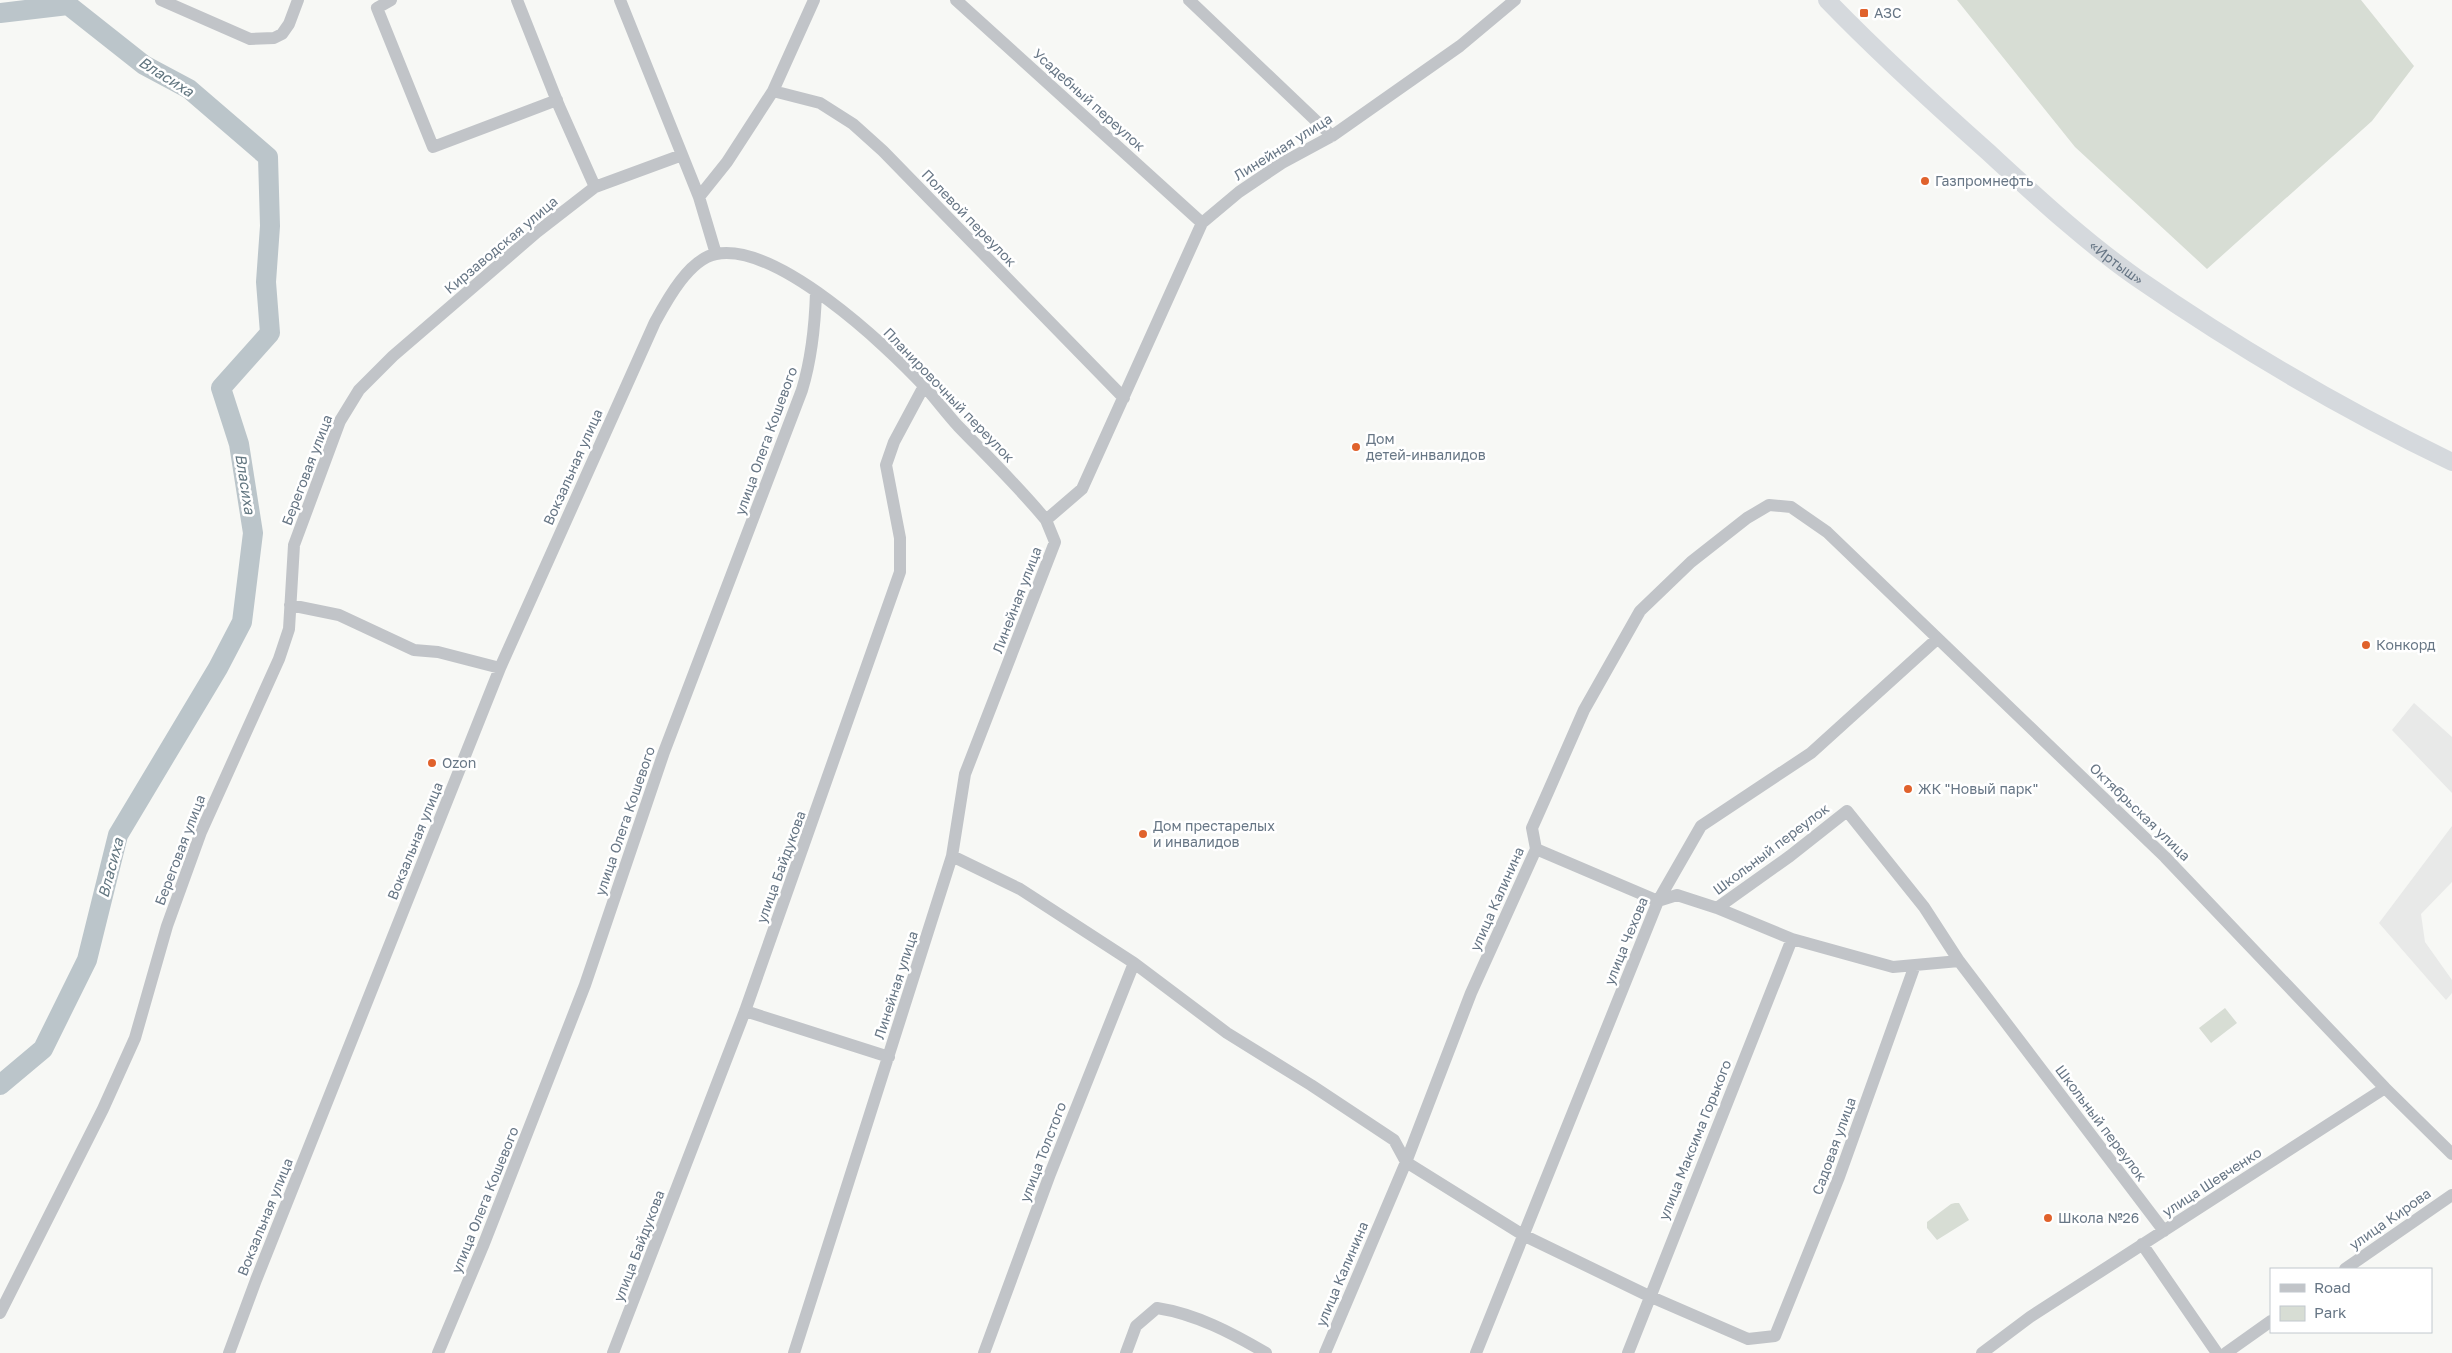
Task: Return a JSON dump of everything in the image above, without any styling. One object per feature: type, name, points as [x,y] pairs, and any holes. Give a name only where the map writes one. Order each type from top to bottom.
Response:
[{"type":"highway","name":"«Иртыш»","points":[[1827,0],[1876,52],[2068,224],[2136,278],[2275,365],[2390,432],[2452,462]]},
{"type":"street","points":[[161,0],[250,39],[265,39],[282,34],[289,24],[298,0]]},
{"type":"street","points":[[391,0],[377,8],[433,147],[557,100]]},
{"type":"street","points":[[517,0],[557,100],[595,187]]},
{"type":"street","points":[[699,197],[727,162],[773,91],[814,0]]},
{"type":"street","name":"Усадебный переулок","points":[[956,0],[1202,222]]},
{"type":"street","points":[[1188,0],[1332,136]]},
{"type":"street","name":"Линейная улица","points":[[794,1353],[952,856],[966,774],[1055,542],[1046,520],[1082,489],[1202,222],[1239,192],[1282,163],[1332,136],[1460,46],[1516,0]]},
{"type":"street","points":[[624,1],[699,197],[716,254]]},
{"type":"street","name":"Полевой переулок","points":[[773,91],[820,103],[853,124],[883,151],[1124,398]]},
{"type":"street","name":"Кирзаводская улица","points":[[358,390],[393,356],[537,232],[595,187],[682,155]]},
{"type":"street","name":"Планировочный переулок","points":[[716,254],[737,253],[776,265],[816,292],[871,335],[924,386],[942,409],[1027,497],[1046,520]]},
{"type":"street","name":"Вокзальная улица","points":[[229,1353],[259,1271],[500,668],[655,322],[673,289],[702,259],[716,254]]},
{"type":"street","name":"улица Олега Кошевого","points":[[438,1353],[483,1246],[585,985],[664,752],[802,390],[810,363],[815,329],[816,292]]},
{"type":"street","name":"улица Байдукова","points":[[613,1353],[745,1011],[900,572],[900,538],[886,465],[894,442],[924,386]]},
{"type":"street","name":"Береговая улица","points":[[0,1313],[104,1109],[136,1038],[167,926],[201,832],[280,659],[288,629],[294,545],[340,420],[358,390]]},
{"type":"street","name":"улица Калинина","points":[[1325,1353],[1406,1162],[1472,993],[1536,850],[1532,828],[1584,710],[1640,611],[1691,562],[1747,518],[1769,505],[1791,507]]},
{"type":"street","name":"Октябрьская улица","points":[[1791,507],[1827,532],[2166,857],[2385,1088],[2452,1154]]},
{"type":"street","points":[[290,605],[339,615],[414,650],[438,652],[500,668]]},
{"type":"street","name":"улица Чехова","points":[[1476,1353],[1658,901],[1701,826],[1811,753],[1937,639]]},
{"type":"street","name":"Школьный переулок","points":[[1717,908],[1790,856],[1847,811],[1924,907],[1959,961],[2164,1231]]},
{"type":"street","points":[[1536,850],[1658,901],[1677,895],[1717,908]]},
{"type":"street","points":[[952,856],[1020,888],[1134,963],[1227,1033],[1311,1085],[1394,1140],[1406,1162],[1523,1235],[1649,1296]]},
{"type":"street","name":"Школьный переулок","points":[[1717,908],[1792,938],[1893,967],[1959,961]]},
{"type":"street","name":"улица Максима Горького","points":[[1628,1353],[1792,938]]},
{"type":"street","name":"улица Толстого","points":[[984,1353],[1050,1174],[1134,963]]},
{"type":"street","name":"Садовая улица","points":[[1649,1296],[1748,1339],[1775,1336],[1840,1177],[1914,965]]},
{"type":"street","points":[[745,1011],[889,1057]]},
{"type":"street","name":"улица Шевченко","points":[[1982,1353],[2030,1317],[2385,1088]]},
{"type":"street","name":"улица Кирова","points":[[2346,1268],[2452,1195]]},
{"type":"street","points":[[2142,1244],[2217,1353]]},
{"type":"street","points":[[1126,1353],[1136,1326],[1157,1308],[1177,1311],[1234,1334],[1266,1353]]},
{"type":"street","points":[[2226,1353],[2270,1322]]},
{"type":"shaded area","points":[[2414,703],[2452,737],[2452,793],[2392,730]]},
{"type":"shaded area","points":[[2452,826],[2452,882],[2421,914],[2425,942],[2452,980],[2452,993],[2446,1000],[2379,923]]},
{"type":"green space","points":[[1957,0],[2361,0],[2414,66],[2372,121],[2207,269],[2075,147]]},
{"type":"green space","points":[[2225,1008],[2237,1023],[2211,1043],[2199,1028]]},
{"type":"green space","points":[[1955,1203],[1959,1203],[1969,1220],[1937,1240],[1927,1228],[1927,1222]]},
{"type":"waterway","name":"Власиха","points":[[0,13],[68,5],[144,65],[189,89],[268,157],[270,226],[266,282],[270,333],[221,388],[239,444],[253,533],[242,622],[218,668],[118,835],[87,960],[43,1049],[0,1085]]},
{"type":"place","name":"АЗС","points":[[1864,13]]},
{"type":"place","name":"Газпромнефть","points":[[1925,181]]},
{"type":"place","name":"Дом детей-инвалидов","points":[[1356,447]]},
{"type":"place","name":"Конкорд","points":[[2366,645]]},
{"type":"place","name":"Ozon","points":[[432,763]]},
{"type":"place","name":"ЖК \"Новый парк\"","points":[[1908,789]]},
{"type":"place","name":"Дом престарелых и инвалидов","points":[[1143,834]]},
{"type":"place","name":"Школа №26","points":[[2048,1218]]}]
